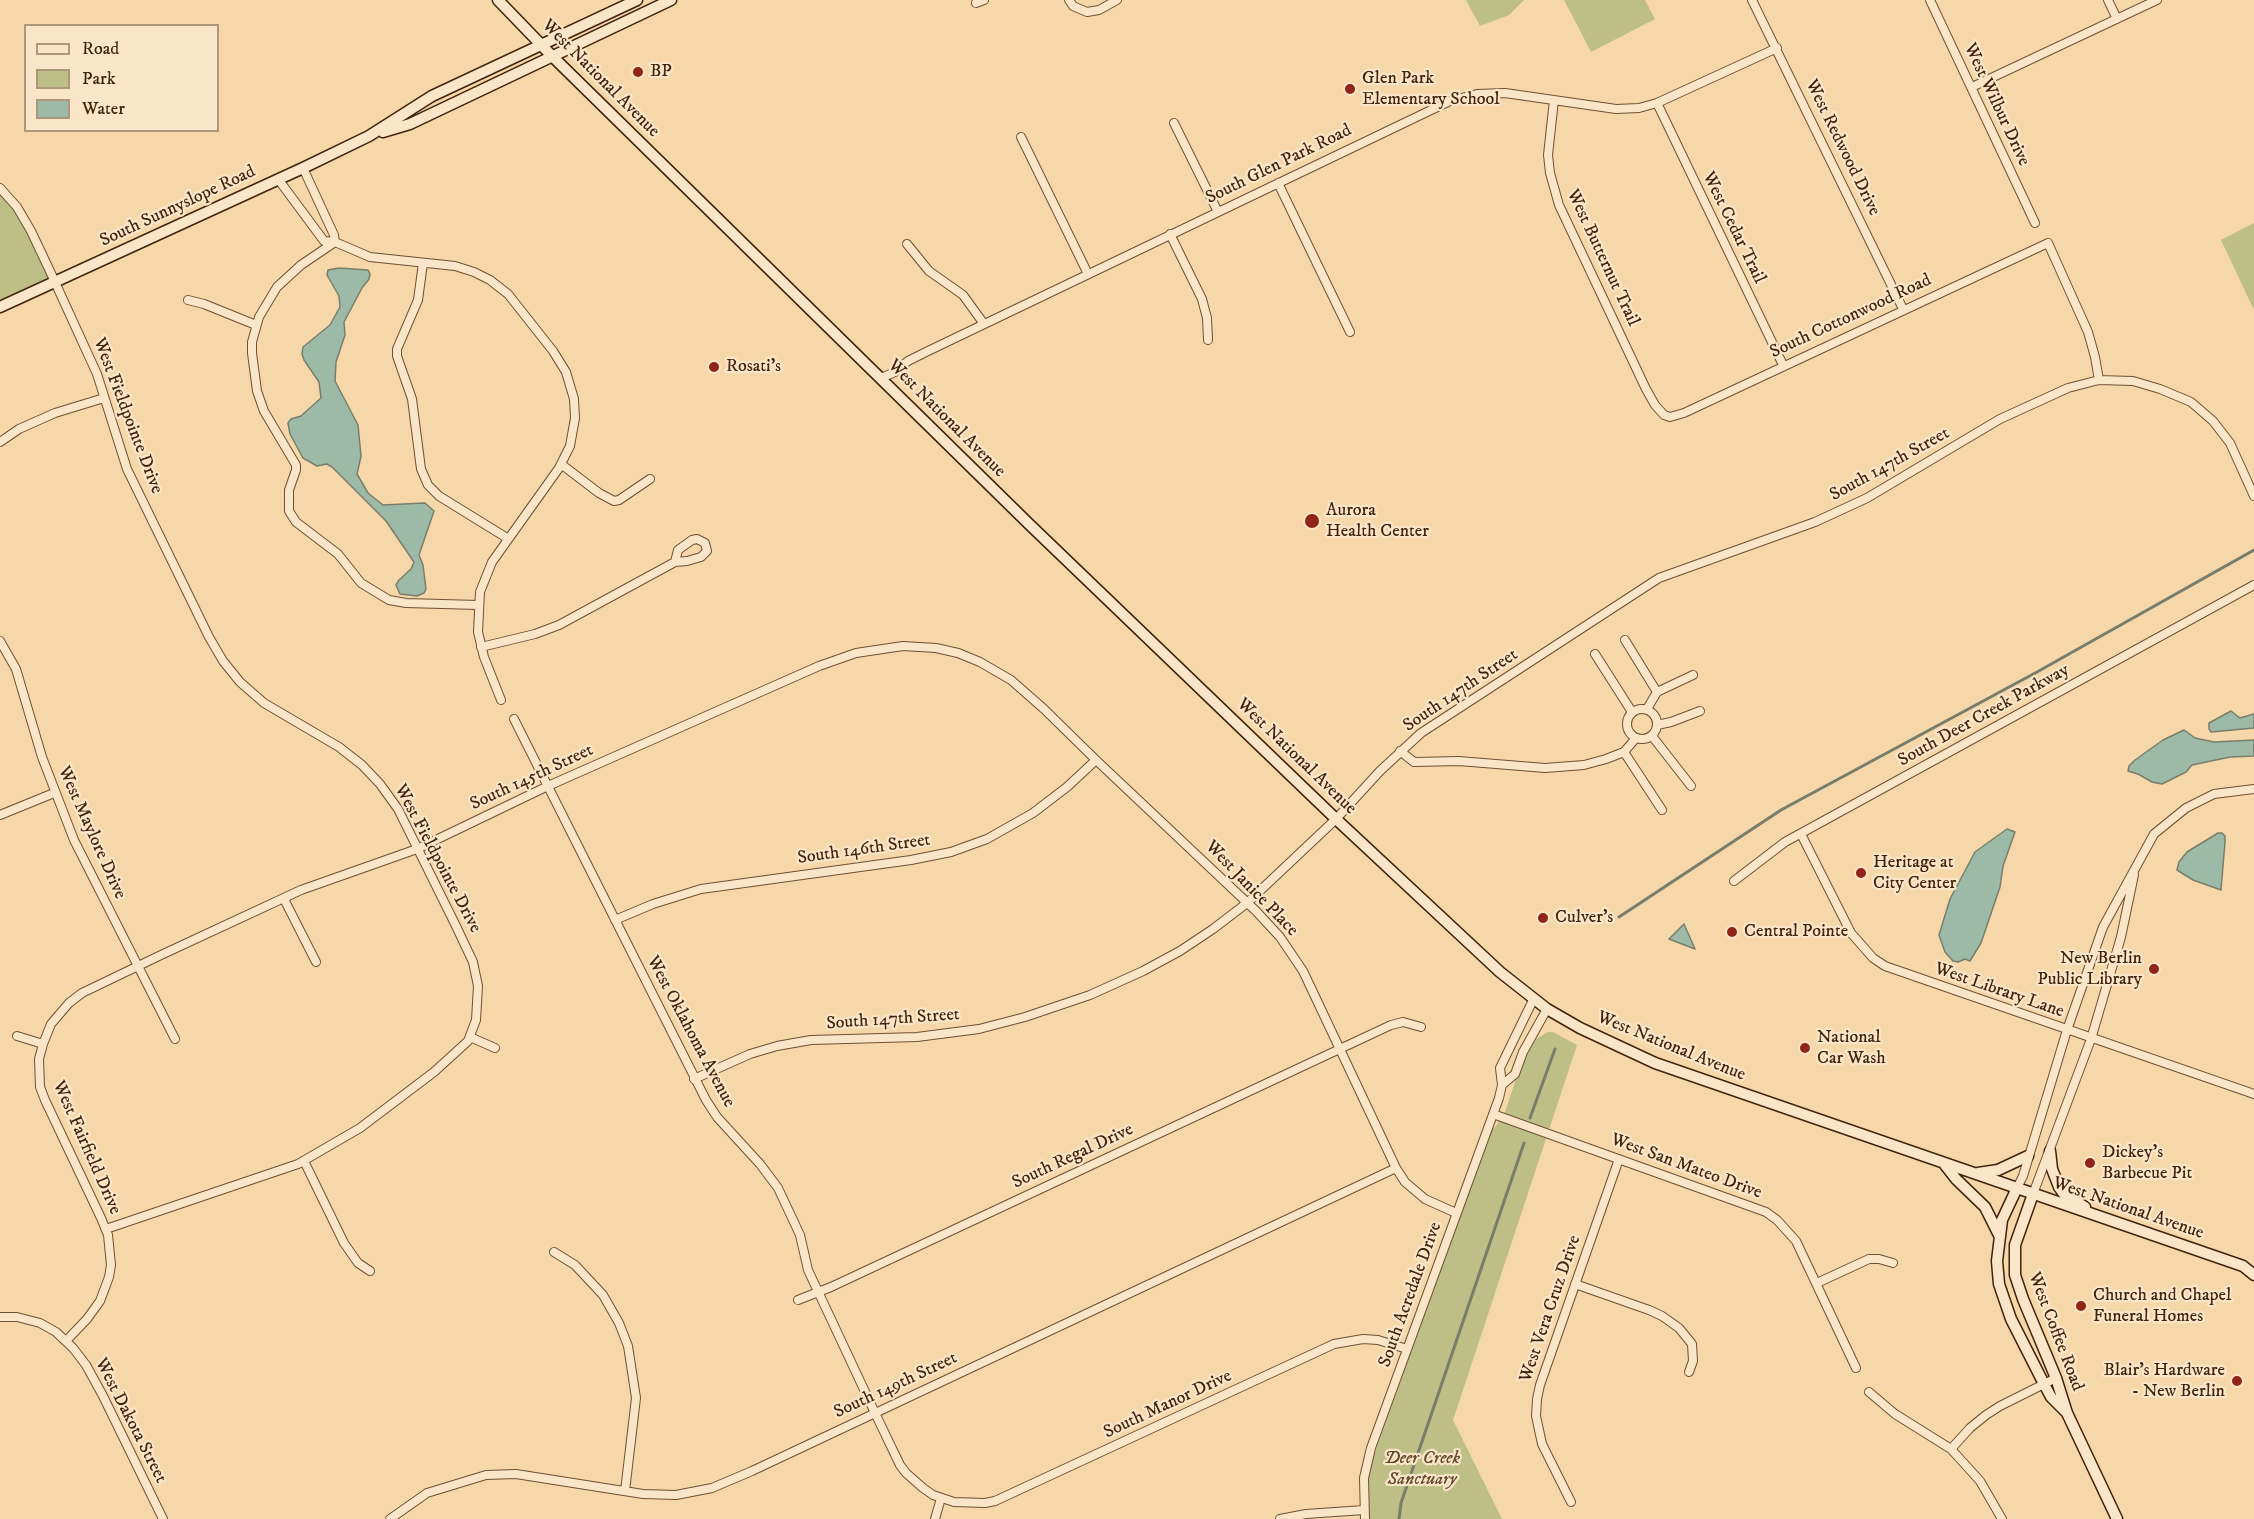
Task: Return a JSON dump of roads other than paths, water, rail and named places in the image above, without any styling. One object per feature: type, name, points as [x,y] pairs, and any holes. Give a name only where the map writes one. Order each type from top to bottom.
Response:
[{"type":"main road","name":"West National Avenue","points":[[498,0],[552,56],[1022,517],[1336,819],[1500,972],[1547,1009],[1619,1048],[1655,1063],[1945,1165],[2249,1265],[2254,1275]]},
{"type":"main road","name":"South Sunnyslope Road","points":[[0,307],[303,168],[369,136],[432,96],[637,0]]},
{"type":"main road","name":"South Sunnyslope Road","points":[[369,136],[410,124],[671,0]]},
{"type":"main road","points":[[2049,1150],[2055,1180],[2064,1194],[2104,1218]]},
{"type":"main road","points":[[1974,1174],[1998,1170],[2028,1156]]},
{"type":"main road","points":[[1945,1165],[1985,1207],[1999,1235]]},
{"type":"main road","name":"West Coffee Road","points":[[2017,1188],[2002,1220],[1999,1235],[1997,1272],[2001,1292],[2011,1319],[2051,1397],[2067,1413]]},
{"type":"main road","name":"West Coffee Road","points":[[2033,1194],[2015,1245],[2014,1266],[2023,1299],[2056,1378],[2067,1413],[2117,1519]]},
{"type":"street","points":[[1069,0],[1073,6],[1087,12],[1099,10],[1117,0]]},
{"type":"street","name":"West Redwood Drive","points":[[1752,0],[1903,309]]},
{"type":"street","name":"West Wilbur Drive","points":[[1930,0],[2035,222]]},
{"type":"street","points":[[2108,0],[2117,19]]},
{"type":"street","points":[[1972,87],[2157,0]]},
{"type":"street","name":"South Glen Park Road","points":[[881,378],[895,372],[908,361],[984,324],[1405,121],[1456,99],[1478,94],[1498,93],[1616,109],[1640,108],[1657,103],[1777,48]]},
{"type":"street","name":"West Butternut Trail","points":[[1554,100],[1548,155],[1550,173],[1559,205],[1646,389],[1660,412],[1667,416]]},
{"type":"street","name":"West Cedar Trail","points":[[1657,103],[1783,365]]},
{"type":"street","points":[[1174,123],[1218,212]]},
{"type":"street","points":[[1021,137],[1088,274]]},
{"type":"street","points":[[303,168],[334,235],[335,242]]},
{"type":"street","points":[[278,179],[324,240],[335,242],[370,257],[455,266],[490,280],[507,294],[553,351],[566,372],[574,399],[574,430],[570,446],[561,464],[507,538],[487,571],[478,605],[478,632],[501,700]]},
{"type":"street","points":[[1278,183],[1350,332]]},
{"type":"street","name":"West Fieldpointe Drive","points":[[0,188],[17,207],[31,231],[87,352],[127,469],[223,661],[240,682],[264,703],[339,747],[362,765],[389,796],[456,926],[476,972],[479,1000],[476,1020],[470,1037],[454,1055],[378,1116],[304,1161],[106,1230]]},
{"type":"street","points":[[1170,234],[1202,299],[1207,318],[1208,340]]},
{"type":"street","points":[[335,242],[287,276],[267,302],[256,325],[252,353],[257,390],[264,411],[296,465],[287,502],[291,515],[338,555],[361,583],[389,600],[406,603],[478,605]]},
{"type":"street","points":[[907,243],[929,271],[963,295],[984,324]]},
{"type":"street","name":"South Cottonwood Road","points":[[1667,416],[1684,412],[2048,243],[2088,332],[2096,357],[2099,380]]},
{"type":"street","points":[[423,263],[418,300],[397,356],[412,399],[421,470],[428,485],[439,496],[507,538]]},
{"type":"street","points":[[188,300],[256,325]]},
{"type":"street","points":[[2099,380],[2133,381],[2191,402],[2213,421],[2230,443],[2254,496]]},
{"type":"street","name":"South 147th Street","points":[[694,1079],[750,1054],[777,1046],[811,1040],[917,1037],[961,1032],[1064,1005],[1119,983],[1180,951],[1247,903],[1336,819],[1420,733],[1659,578],[1815,522],[1867,498],[2000,419],[2067,388],[2099,380]]},
{"type":"street","points":[[0,442],[19,429],[55,413],[104,398]]},
{"type":"street","points":[[561,464],[599,494],[614,501],[650,479]]},
{"type":"street","points":[[482,647],[559,626],[675,562]]},
{"type":"street","name":"South Deer Creek Parkway","points":[[1734,880],[1785,842],[2254,585]]},
{"type":"street","points":[[1625,640],[1657,692]]},
{"type":"street","name":"West Maylore Drive","points":[[0,641],[16,669],[54,793],[74,840],[175,1039]]},
{"type":"street","name":"South 145th Street","points":[[137,966],[302,890],[392,860],[548,786],[838,659],[880,648],[903,646],[945,650]]},
{"type":"street","name":"West Janice Place","points":[[945,650],[980,662],[1011,680],[1044,709],[1280,937],[1294,956],[1396,1168],[1405,1182],[1425,1199],[1456,1213]]},
{"type":"street","points":[[1595,654],[1632,712]]},
{"type":"street","points":[[1647,709],[1657,692],[1693,675]]},
{"type":"street","points":[[1647,709],[1655,715],[1658,725],[1652,736],[1646,739],[1636,738],[1631,735],[1627,726],[1629,716],[1632,712],[1647,709]]},
{"type":"street","points":[[1658,725],[1700,711]]},
{"type":"street","name":"West Oklahoma Avenue","points":[[514,719],[694,1079],[717,1117],[760,1164],[778,1188],[800,1235],[808,1270],[874,1413],[906,1473],[923,1488],[941,1498]]},
{"type":"street","points":[[1652,736],[1691,786]]},
{"type":"street","points":[[1400,751],[1414,762],[1459,761],[1545,768],[1584,765],[1624,752],[1636,738]]},
{"type":"street","points":[[1624,752],[1662,810]]},
{"type":"street","name":"South 146th Street","points":[[615,920],[653,904],[701,889],[911,860],[951,852],[987,839],[1033,813],[1067,787],[1096,760]]},
{"type":"street","points":[[2017,1188],[2067,1030],[2103,927],[2154,834],[2186,808],[2214,794],[2254,789]]},
{"type":"street","points":[[0,815],[54,793]]},
{"type":"street","name":"West Library Lane","points":[[1801,834],[1851,933],[1873,958],[1885,966],[2254,1094]]},
{"type":"street","points":[[2033,1194],[2091,1039],[2121,937],[2136,867]]},
{"type":"street","points":[[284,899],[316,962]]},
{"type":"street","name":"West Fairfield Drive","points":[[66,1341],[95,1309],[104,1292],[111,1265],[110,1246],[106,1230],[45,1100],[39,1075],[43,1044],[51,1024],[69,1003],[82,993],[137,966]]},
{"type":"street","name":"South Acredale Drive","points":[[1365,1515],[1363,1493],[1366,1465],[1493,1114],[1502,1085],[1500,1068],[1534,999]]},
{"type":"street","name":"South Acredale Drive","points":[[1502,1085],[1515,1074],[1523,1052],[1547,1009]]},
{"type":"street","name":"South Regal Drive","points":[[798,1300],[1398,1022],[1421,1027]]},
{"type":"street","points":[[17,1036],[43,1044]]},
{"type":"street","points":[[470,1037],[495,1048]]},
{"type":"street","name":"West San Mateo Drive","points":[[1493,1114],[1766,1212],[1778,1220],[1796,1241],[1856,1368]]},
{"type":"street","name":"West Vera Cruz Drive","points":[[1570,1502],[1542,1444],[1536,1405],[1540,1385],[1619,1159]]},
{"type":"street","points":[[304,1161],[344,1244],[358,1263],[370,1271]]},
{"type":"street","name":"South 149th Street","points":[[390,1519],[427,1493],[486,1475],[516,1474],[643,1494],[675,1495],[712,1488],[1396,1168]]},
{"type":"street","points":[[554,1252],[575,1265],[603,1295],[620,1323],[628,1346],[636,1398],[625,1491]]},
{"type":"street","points":[[1817,1283],[1869,1259],[1893,1263]]},
{"type":"street","points":[[1575,1284],[1656,1313],[1679,1328],[1692,1344],[1694,1353],[1689,1372]]},
{"type":"street","name":"West Dakota Street","points":[[0,1317],[17,1317],[40,1323],[66,1341],[86,1365],[163,1519]]},
{"type":"street","name":"South Manor Drive","points":[[941,1498],[966,1504],[985,1503],[1007,1497],[1334,1344],[1371,1339],[1407,1348]]},
{"type":"street","points":[[1951,1449],[1970,1428],[1986,1415],[2056,1378]]},
{"type":"street","points":[[1869,1392],[1895,1414],[1951,1449],[1980,1481],[2002,1519]]},
{"type":"street","points":[[934,1519],[941,1498]]},
{"type":"street","points":[[1280,1519],[1306,1514],[1365,1515]]},
{"type":"water","points":[[339,268],[368,270],[370,274],[344,322],[345,335],[336,362],[335,381],[358,425],[361,456],[357,474],[368,493],[383,505],[425,503],[434,511],[419,555],[423,565],[426,589],[424,593],[417,596],[400,594],[396,585],[411,569],[414,562],[386,521],[332,467],[327,464],[317,466],[303,458],[290,434],[288,423],[291,419],[301,416],[321,398],[319,382],[302,354],[303,347],[330,325],[340,307],[339,296],[327,275],[328,270]]},
{"type":"water","points":[[2231,711],[2240,718],[2254,714],[2254,728],[2211,732],[2209,723]]},
{"type":"water","points":[[2184,730],[2195,738],[2214,742],[2254,740],[2254,756],[2230,757],[2192,765],[2186,772],[2162,784],[2128,771],[2129,766],[2135,760],[2163,740]]},
{"type":"water","points":[[2007,829],[2015,832],[1981,943],[1970,961],[1965,959],[1958,962],[1953,961],[1945,952],[1939,935],[1950,899],[1975,852]]},
{"type":"water","points":[[2218,833],[2225,836],[2221,890],[2193,880],[2177,870],[2179,862],[2187,852]]},
{"type":"water","points":[[1684,924],[1695,949],[1669,939]]},
{"type":"waterway","points":[[1619,917],[1781,810],[2037,672],[2254,550]]},
{"type":"waterway","points":[[1530,1118],[1555,1049]]},
{"type":"waterway","points":[[1399,1519],[1401,1503],[1524,1143]]},
{"type":"place","name":"BP","points":[[638,72]]},
{"type":"place","name":"Glen Park Elementary School","points":[[1350,89]]},
{"type":"place","name":"Rosati's","points":[[714,367]]},
{"type":"place","name":"Aurora Health Center","points":[[1312,521]]},
{"type":"place","name":"Heritage at City Center","points":[[1861,873]]},
{"type":"place","name":"Culver's","points":[[1543,918]]},
{"type":"place","name":"Central Pointe","points":[[1732,932]]},
{"type":"place","name":"New Berlin Public Library","points":[[2154,969]]},
{"type":"place","name":"National Car Wash","points":[[1805,1048]]},
{"type":"place","name":"Dickey's Barbecue Pit","points":[[2090,1163]]},
{"type":"place","name":"Church and Chapel Funeral Homes","points":[[2081,1306]]},
{"type":"place","name":"Blair's Hardware - New Berlin","points":[[2237,1381]]},
{"type":"park label","name":"Deer Creek Sanctuary","points":[[1422,1469]]}]
